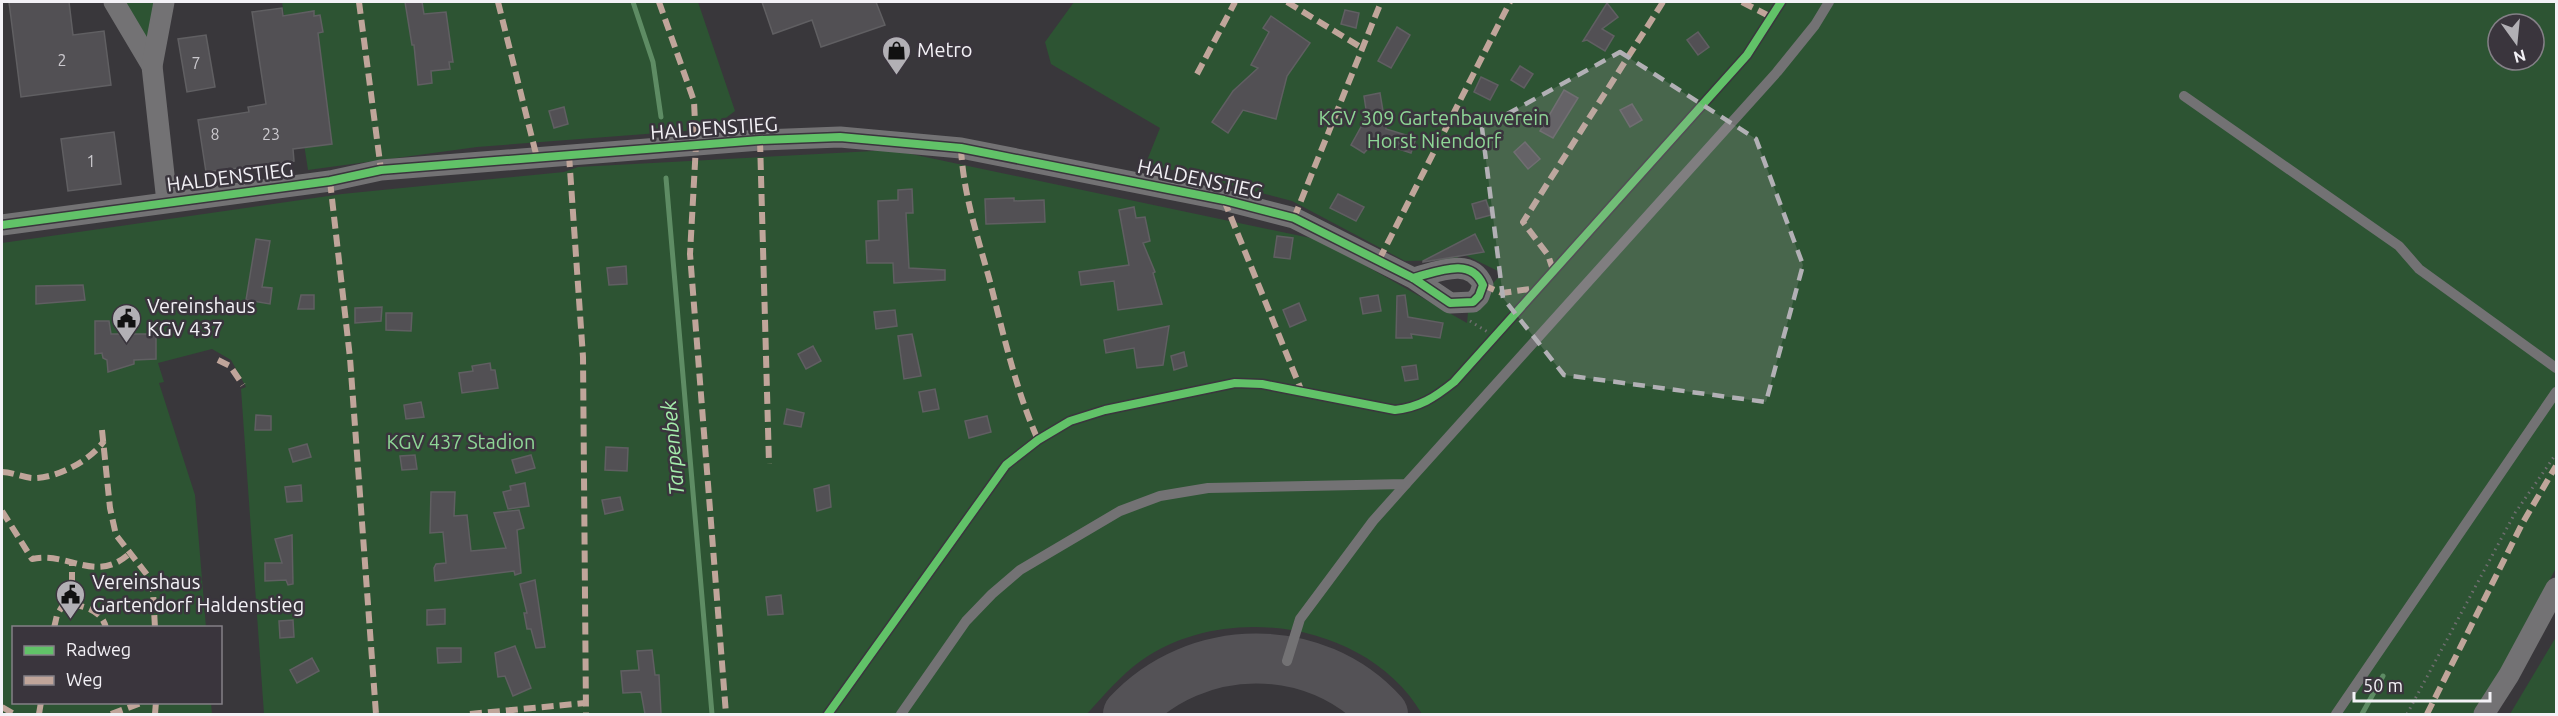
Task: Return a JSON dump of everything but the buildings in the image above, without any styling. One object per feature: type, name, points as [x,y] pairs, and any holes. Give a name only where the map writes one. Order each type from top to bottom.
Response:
[{"type":"street","points":[[114,2],[152,66]]},
{"type":"street","points":[[164,2],[152,66],[167,202]]},
{"type":"street","name":"HALDENSTIEG","points":[[2,225],[330,181],[381,170],[749,141],[840,137],[961,148],[1224,200],[1294,218],[1413,278]]},
{"type":"street","points":[[2484,714],[2509,675],[2556,588]]},
{"type":"lane","points":[[1287,661],[1300,619],[1373,521],[1777,72],[1815,25],[1829,2]]},
{"type":"lane","points":[[2184,96],[2399,246],[2419,269],[2556,368]]},
{"type":"lane","points":[[2336,714],[2556,392]]},
{"type":"lane","points":[[901,714],[966,621],[992,594],[1020,570],[1120,511],[1160,496],[1208,488],[1406,484]]},
{"type":"path","points":[[2407,714],[2515,513],[2556,454]]},
{"type":"highlighted area","points":[[1620,52],[1756,139],[1803,265],[1766,402],[1564,375],[1503,298],[1482,128]]},
{"type":"green space","points":[[124,2],[155,2],[147,43]]},
{"type":"green space","points":[[282,2],[698,2],[735,111],[711,129],[477,147],[308,170]]},
{"type":"green space","points":[[1074,2],[2556,2],[2556,568],[2507,661],[2474,714],[1422,714],[1398,683],[1367,658],[1332,641],[1293,630],[1253,627],[1214,631],[1176,642],[1134,666],[1087,714],[264,714],[241,389],[246,387],[231,360],[212,349],[158,363],[164,382],[159,383],[195,495],[206,626],[12,626],[12,704],[211,704],[212,714],[2,714],[2,243],[342,194],[564,172],[578,167],[892,150],[1320,240],[1467,323],[1468,312],[1502,273],[1461,253],[1456,260],[1405,261],[1292,201],[1146,163],[1160,128],[1051,64],[1045,42]]},
{"type":"green space","points":[[2556,637],[2556,714],[2510,714]]},
{"type":"waterway","name":"Tarpenbek","points":[[633,2],[653,62],[661,117]]},
{"type":"waterway","name":"Tarpenbek","points":[[666,178],[712,714]]},
{"type":"waterway","points":[[2362,714],[2383,676]]},
{"type":"taxiway","points":[[1128,714],[1155,690],[1187,673],[1220,662],[1256,658],[1291,662],[1324,672],[1356,689],[1383,714]]},
{"type":"marked path","points":[[359,2],[381,170]]},
{"type":"marked path","points":[[498,2],[537,158]]},
{"type":"marked path","points":[[659,2],[694,101],[696,145],[690,254],[726,714]]},
{"type":"marked path","points":[[1197,74],[1235,2]]},
{"type":"marked path","points":[[1287,2],[1362,48]]},
{"type":"marked path","points":[[1294,218],[1381,2]]},
{"type":"marked path","points":[[1379,260],[1510,2]]},
{"type":"marked path","points":[[1553,270],[1548,255],[1523,222],[1663,2]]},
{"type":"marked path","points":[[1742,2],[1771,17]]},
{"type":"marked path","points":[[760,140],[769,464]]},
{"type":"marked path","points":[[961,148],[975,230],[1016,380],[1038,440]]},
{"type":"marked path","points":[[569,155],[583,357],[586,714]]},
{"type":"marked path","points":[[330,181],[350,358],[376,714]]},
{"type":"marked path","points":[[1224,200],[1302,392]]},
{"type":"marked path","points":[[1483,285],[1502,293],[1537,288]]},
{"type":"marked path","points":[[218,360],[230,366],[243,385]]},
{"type":"marked path","points":[[102,430],[110,508],[116,535],[148,576],[153,591],[155,626]]},
{"type":"marked path","points":[[2,472],[34,478],[53,475],[73,467],[91,455],[104,441]]},
{"type":"marked path","points":[[2427,714],[2522,524],[2556,466]]},
{"type":"marked path","points":[[2,511],[32,559],[58,559],[93,567],[117,562],[129,554]]},
{"type":"marked path","points":[[54,626],[63,605],[72,604],[72,563]]},
{"type":"marked path","points":[[72,604],[88,608],[101,618],[105,626]]},
{"type":"marked path","points":[[470,714],[585,703]]},
{"type":"marked path","points":[[39,714],[41,704]]},
{"type":"marked path","points":[[111,714],[138,704]]},
{"type":"marked path","points":[[155,714],[156,704]]},
{"type":"marked path","points":[[2,707],[14,714]]},
{"type":"cycle path","points":[[828,714],[1006,465],[1038,440],[1070,421],[1105,410],[1235,383],[1262,384],[1395,410],[1419,404],[1447,388],[1747,55],[1781,2]]},
{"type":"cycle path","points":[[2,225],[330,181],[381,170],[760,140],[840,137],[961,148],[1224,200],[1294,218],[1413,278],[1450,303],[1473,302],[1479,296],[1483,285],[1478,276],[1462,268],[1452,268],[1413,278]]},
{"type":"place","name":"Metro","points":[[896,76]]},
{"type":"place","name":"Vereinshaus KGV 437","points":[[126,344]]},
{"type":"place","name":"Vereinshaus Gartendorf Haldenstieg","points":[[71,620]]},
{"type":"park label","name":"KGV 309 Gartenbauverein Horst Niendorf","points":[[1434,130]]},
{"type":"park label","name":"KGV 437 Stadion","points":[[461,442]]}]
